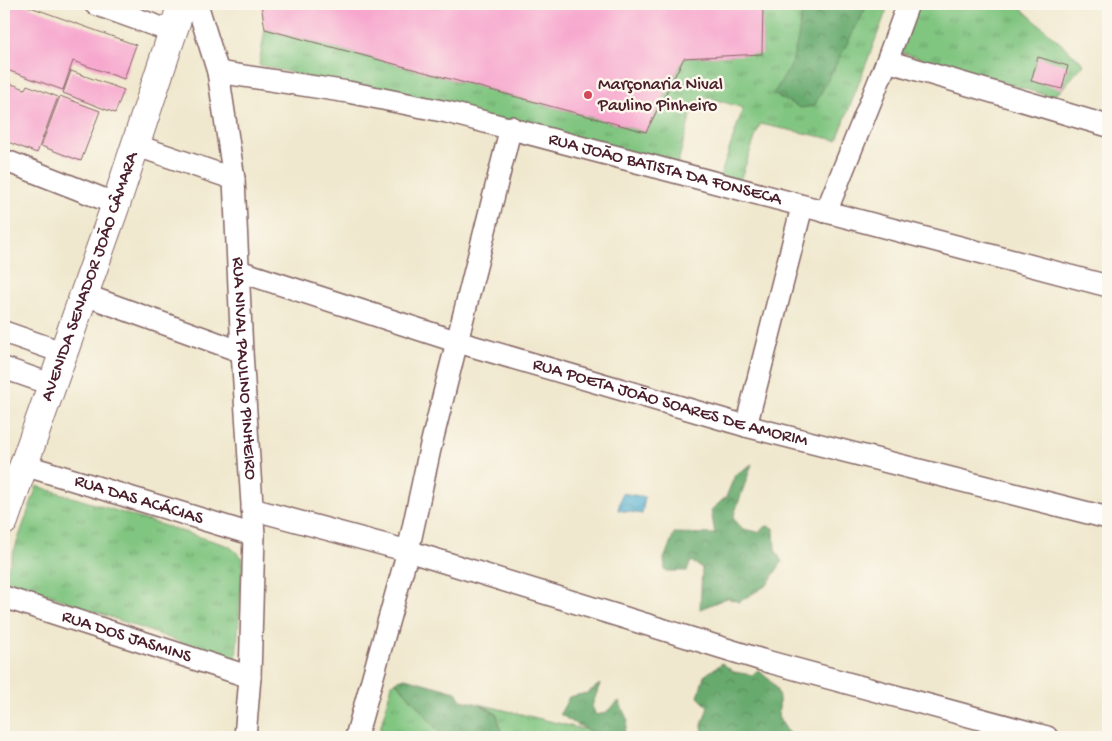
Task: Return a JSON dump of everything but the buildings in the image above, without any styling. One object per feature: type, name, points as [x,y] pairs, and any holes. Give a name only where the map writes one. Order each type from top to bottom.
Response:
[{"type":"main road","name":"AVENIDA SENADOR JOÃO CÂMARA","points":[[4,521],[85,295],[182,4]]},
{"type":"street","points":[[95,4],[173,32]]},
{"type":"street","name":"RUA NIVAL PAULINO PINHEIRO","points":[[197,4],[218,72],[234,179],[242,352],[254,535],[250,677],[245,737]]},
{"type":"street","points":[[826,212],[887,62],[908,4]]},
{"type":"street","points":[[887,62],[1108,126]]},
{"type":"street","name":"RUA JOÃO BATISTA DA FONSECA","points":[[218,72],[348,92],[511,127],[802,207],[1108,286]]},
{"type":"street","points":[[356,737],[408,551],[430,449],[511,127]]},
{"type":"street","points":[[135,146],[234,179]]},
{"type":"street","points":[[4,160],[116,204]]},
{"type":"street","points":[[746,426],[802,207]]},
{"type":"street","name":"RUA POETA JOÃO SOARES DE AMORIM","points":[[238,272],[458,342],[746,426],[1108,518]]},
{"type":"street","points":[[85,295],[242,352]]},
{"type":"street","points":[[4,332],[64,353]]},
{"type":"street","points":[[4,368],[53,385]]},
{"type":"street","name":"RUA DAS ACÁCIAS","points":[[24,465],[254,535]]},
{"type":"street","points":[[252,509],[408,551],[762,660],[1048,737]]},
{"type":"street","name":"RUA DOS JASMINS","points":[[4,597],[250,677]]},
{"type":"green space","points":[[763,4],[889,4],[837,140],[760,124],[738,186],[719,180],[743,108],[707,97],[694,103],[677,166],[259,65],[265,29],[646,132],[684,58],[762,53]]},
{"type":"green space","points":[[803,4],[868,4],[814,106],[801,108],[773,94],[791,66],[798,38]]},
{"type":"green space","points":[[916,4],[1016,4],[1084,64],[1059,92],[1052,97],[900,52]]},
{"type":"green space","points":[[752,464],[733,518],[743,529],[758,532],[767,526],[774,528],[775,549],[782,562],[767,585],[739,602],[727,598],[700,609],[702,568],[691,561],[687,571],[665,571],[664,559],[674,533],[715,534],[711,510],[726,497],[735,475]]},
{"type":"green space","points":[[37,486],[229,546],[243,558],[236,662],[4,579]]},
{"type":"green space","points":[[722,663],[734,672],[752,675],[758,670],[770,680],[777,690],[779,702],[778,717],[790,735],[788,737],[703,736],[702,725],[708,707],[698,697],[704,676]]},
{"type":"green space","points":[[405,678],[456,692],[461,700],[479,704],[497,714],[502,737],[444,737],[396,681]]},
{"type":"green space","points":[[396,681],[444,737],[378,737],[392,684]]},
{"type":"green space","points":[[600,684],[592,706],[596,715],[605,713],[619,701],[628,721],[623,737],[614,737],[590,731],[560,714],[569,697],[587,693]]},
{"type":"green space","points":[[479,704],[591,731],[603,737],[502,737],[497,714]]},
{"type":"water","points":[[622,493],[645,497],[642,514],[618,510]]},
{"type":"place","name":"Marçonaria Nival Paulino Pinheiro","points":[[588,95]]}]
